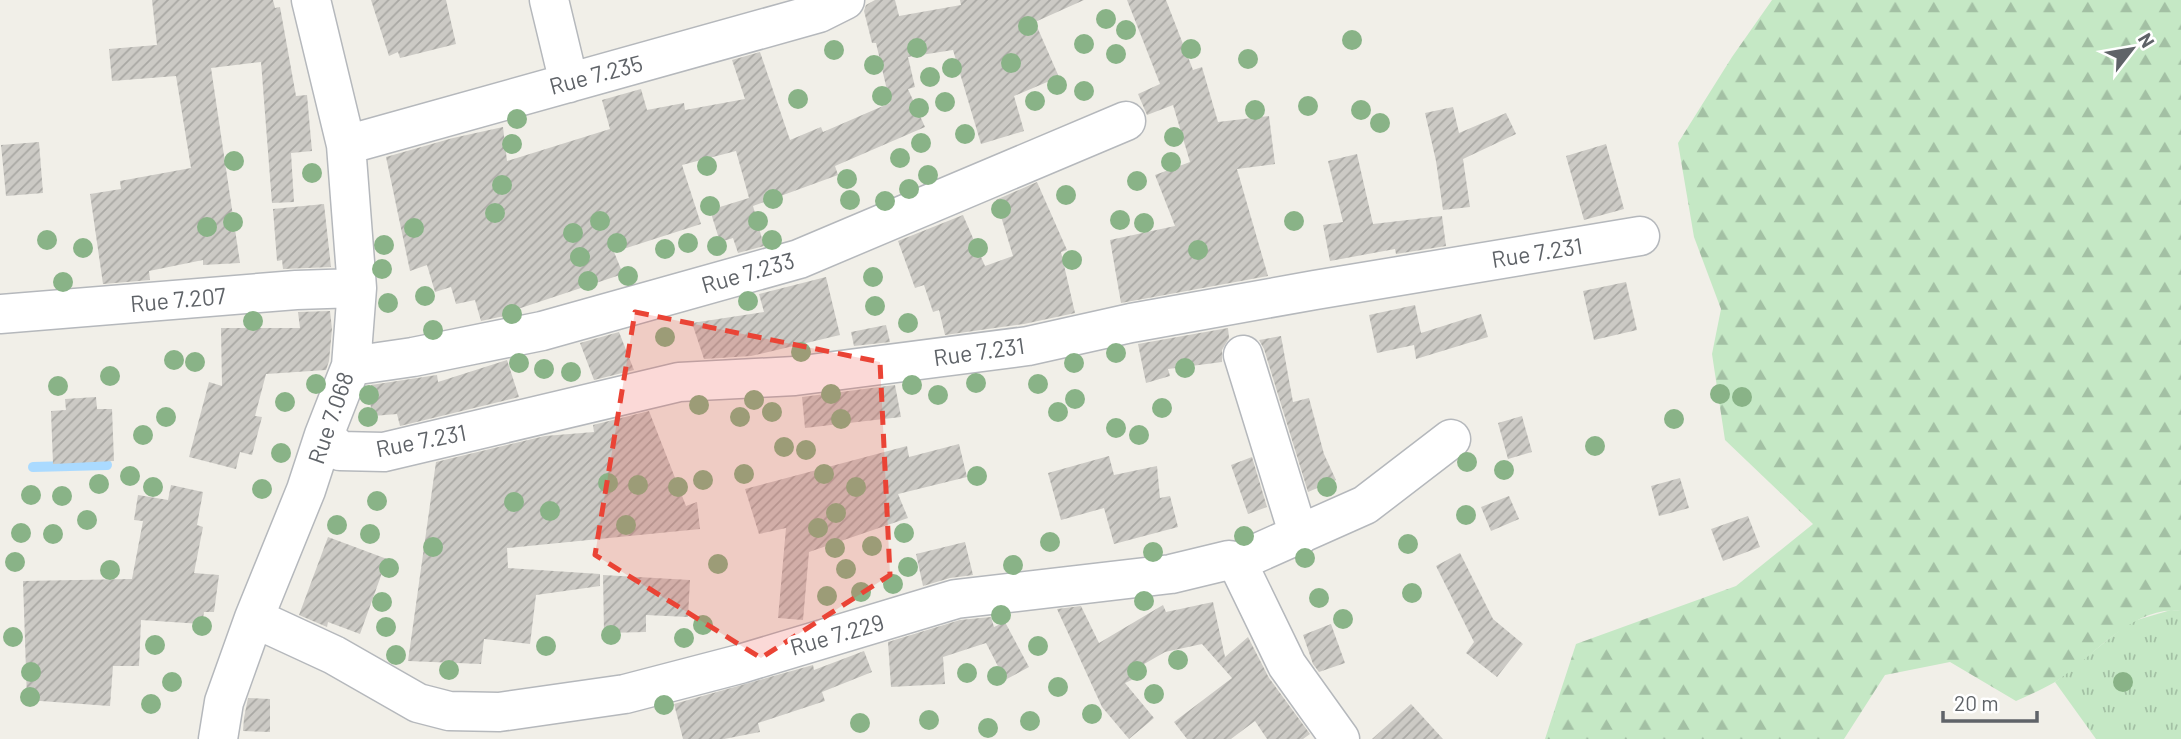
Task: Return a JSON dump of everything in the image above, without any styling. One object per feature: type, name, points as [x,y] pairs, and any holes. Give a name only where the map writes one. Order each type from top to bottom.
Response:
[{"type":"street","name":"Rue 7.068","points":[[218,739],[224,702],[351,366],[357,288],[346,145],[311,0]]},
{"type":"street","points":[[549,0],[569,83]]},
{"type":"street","name":"Rue 7.235","points":[[346,145],[819,13],[845,0]]},
{"type":"street","name":"Rue 7.233","points":[[351,366],[413,357],[541,331],[799,259],[1126,121]]},
{"type":"street","name":"Rue 7.231","points":[[324,435],[340,451],[384,453],[679,382],[795,376],[1028,346],[1131,323],[1301,292],[1640,236]]},
{"type":"street","name":"Rue 7.207","points":[[0,314],[296,290],[357,288]]},
{"type":"street","points":[[1242,355],[1299,536]]},
{"type":"street","name":"Rue 7.229","points":[[254,618],[334,655],[418,704],[449,711],[499,712],[638,690],[740,664],[956,599],[1171,574],[1229,560],[1237,562],[1365,505],[1451,439]]},
{"type":"street","points":[[1237,562],[1287,665],[1340,739]]},
{"type":"highlighted area","points":[[635,312],[880,362],[890,575],[761,658],[595,555]]},
{"type":"green space","points":[[1772,0],[2181,0],[2181,611],[2164,611],[2130,624],[2055,682],[2016,701],[1950,662],[1885,675],[1844,739],[1545,739],[1576,644],[1736,586],[1813,524],[1725,440],[1712,354],[1721,309],[1694,237],[1678,143],[1732,57]]},
{"type":"green space","points":[[2171,610],[2181,611],[2181,739],[2096,739],[2055,682],[2130,622]]},
{"type":"building","points":[[152,0],[273,0],[275,8],[280,7],[296,96],[307,95],[312,151],[291,153],[294,202],[272,203],[261,62],[211,68],[240,263],[203,265],[203,260],[149,271],[150,280],[103,284],[90,194],[121,189],[120,181],[191,168],[176,76],[112,81],[109,49],[157,45]]},
{"type":"building","points":[[371,0],[446,0],[456,44],[400,58],[398,52],[389,56]]},
{"type":"building","points":[[875,0],[895,0],[899,16],[961,5],[960,0],[1084,0],[1035,22],[1059,77],[1014,96],[1024,131],[981,144],[953,50],[908,57],[915,87],[908,89],[925,127],[835,166],[838,175],[753,206],[764,246],[738,253],[733,238],[720,242],[710,210],[749,198],[736,151],[682,165],[701,224],[614,252],[623,274],[503,314],[504,316],[481,321],[475,300],[456,304],[451,287],[435,292],[427,265],[410,271],[386,157],[503,127],[507,161],[610,129],[602,100],[641,89],[647,110],[684,103],[685,110],[745,99],[732,60],[760,52],[790,140],[821,127],[823,132],[890,103],[876,43],[872,43],[864,11],[866,5]]},
{"type":"building","points":[[1127,0],[1166,0],[1193,70],[1202,67],[1218,122],[1269,116],[1275,164],[1237,169],[1268,276],[1121,303],[1110,240],[1175,226],[1155,175],[1190,162],[1173,105],[1147,115],[1138,94],[1160,84]]},
{"type":"building","points":[[1453,107],[1459,133],[1506,113],[1516,134],[1463,159],[1470,207],[1443,210],[1425,113]]},
{"type":"building","points":[[39,142],[43,193],[6,196],[1,145]]},
{"type":"building","points":[[1606,144],[1624,209],[1584,220],[1566,156]]},
{"type":"building","points":[[1357,154],[1373,224],[1442,216],[1446,246],[1396,254],[1395,249],[1330,261],[1323,225],[1343,222],[1328,161]]},
{"type":"building","points":[[1037,182],[1067,250],[1061,252],[1075,313],[1024,324],[945,335],[939,310],[933,312],[924,285],[915,288],[898,241],[963,215],[985,266],[1013,256],[996,200]]},
{"type":"building","points":[[324,204],[331,267],[283,269],[282,260],[277,261],[273,209]]},
{"type":"building","points":[[826,277],[840,335],[751,356],[704,359],[692,323],[764,312],[759,294]]},
{"type":"building","points":[[1626,282],[1637,330],[1594,340],[1583,291]]},
{"type":"building","points":[[1415,305],[1421,333],[1481,314],[1488,337],[1416,359],[1414,345],[1377,353],[1369,315]]},
{"type":"building","points":[[330,311],[332,329],[326,370],[266,374],[255,416],[262,417],[252,455],[240,452],[236,469],[189,457],[209,382],[222,386],[221,328],[300,328],[298,312]]},
{"type":"building","points":[[886,325],[890,342],[854,346],[851,332]]},
{"type":"building","points":[[1228,328],[1229,338],[1222,350],[1222,362],[1168,369],[1170,376],[1146,383],[1138,344]]},
{"type":"building","points":[[619,332],[634,370],[594,380],[580,343]]},
{"type":"building","points":[[1281,336],[1293,402],[1309,398],[1324,454],[1336,480],[1308,492],[1259,340]]},
{"type":"building","points":[[507,360],[519,397],[400,426],[397,414],[373,416],[370,403],[371,385],[437,375],[438,382]]},
{"type":"building","points":[[895,385],[901,417],[805,428],[802,397]]},
{"type":"building","points":[[96,397],[97,409],[112,409],[114,461],[53,464],[51,411],[66,410],[65,399]]},
{"type":"building","points":[[649,411],[686,506],[697,502],[700,529],[507,548],[508,568],[600,574],[600,586],[536,595],[530,644],[484,639],[481,664],[408,661],[436,462],[545,436],[594,432],[593,425]]},
{"type":"building","points":[[1522,416],[1532,452],[1508,459],[1498,423]]},
{"type":"building","points":[[959,444],[967,477],[898,494],[908,518],[809,552],[803,620],[778,618],[786,528],[759,534],[745,489],[907,446],[909,457]]},
{"type":"building","points":[[1109,456],[1114,475],[1157,466],[1160,498],[1170,496],[1178,527],[1114,544],[1104,508],[1061,520],[1048,473]]},
{"type":"building","points":[[1252,457],[1267,507],[1248,514],[1231,465]]},
{"type":"building","points":[[1680,478],[1689,508],[1659,516],[1651,486]]},
{"type":"building","points":[[171,485],[203,492],[197,525],[203,527],[194,573],[219,575],[214,612],[204,612],[202,624],[141,620],[139,666],[113,666],[110,706],[27,700],[23,581],[132,579],[143,521],[134,520],[138,495],[168,500]]},
{"type":"building","points":[[1509,496],[1519,519],[1491,531],[1481,507]]},
{"type":"building","points":[[1748,516],[1760,547],[1723,561],[1711,529]]},
{"type":"building","points":[[328,537],[387,559],[360,634],[328,622],[327,627],[299,615]]},
{"type":"building","points":[[965,542],[973,575],[923,586],[916,554]]},
{"type":"building","points":[[1460,553],[1493,619],[1523,644],[1497,677],[1466,653],[1474,642],[1436,566]]},
{"type":"building","points":[[603,575],[690,580],[688,617],[646,615],[646,632],[604,633]]},
{"type":"building","points":[[1213,602],[1225,657],[1248,637],[1269,678],[1310,734],[1303,739],[1267,739],[1255,721],[1231,739],[1187,739],[1174,722],[1232,678],[1202,644],[1165,652],[1132,671],[1136,678],[1125,683],[1154,718],[1129,739],[1102,707],[1057,609],[1081,606],[1099,643],[1163,605],[1166,612]]},
{"type":"building","points":[[991,617],[994,627],[1005,622],[1029,667],[1005,680],[986,643],[943,657],[945,684],[891,687],[888,642],[960,620]]},
{"type":"building","points":[[1331,624],[1345,663],[1319,672],[1313,664],[1303,635]]},
{"type":"building","points":[[864,651],[872,672],[822,692],[825,701],[758,723],[760,732],[724,739],[683,739],[674,704],[813,665],[814,670]]},
{"type":"building","points":[[248,698],[270,699],[270,732],[243,731]]},
{"type":"building","points":[[1411,704],[1443,739],[1372,739]]},
{"type":"waterway","points":[[33,467],[107,465]]}]
